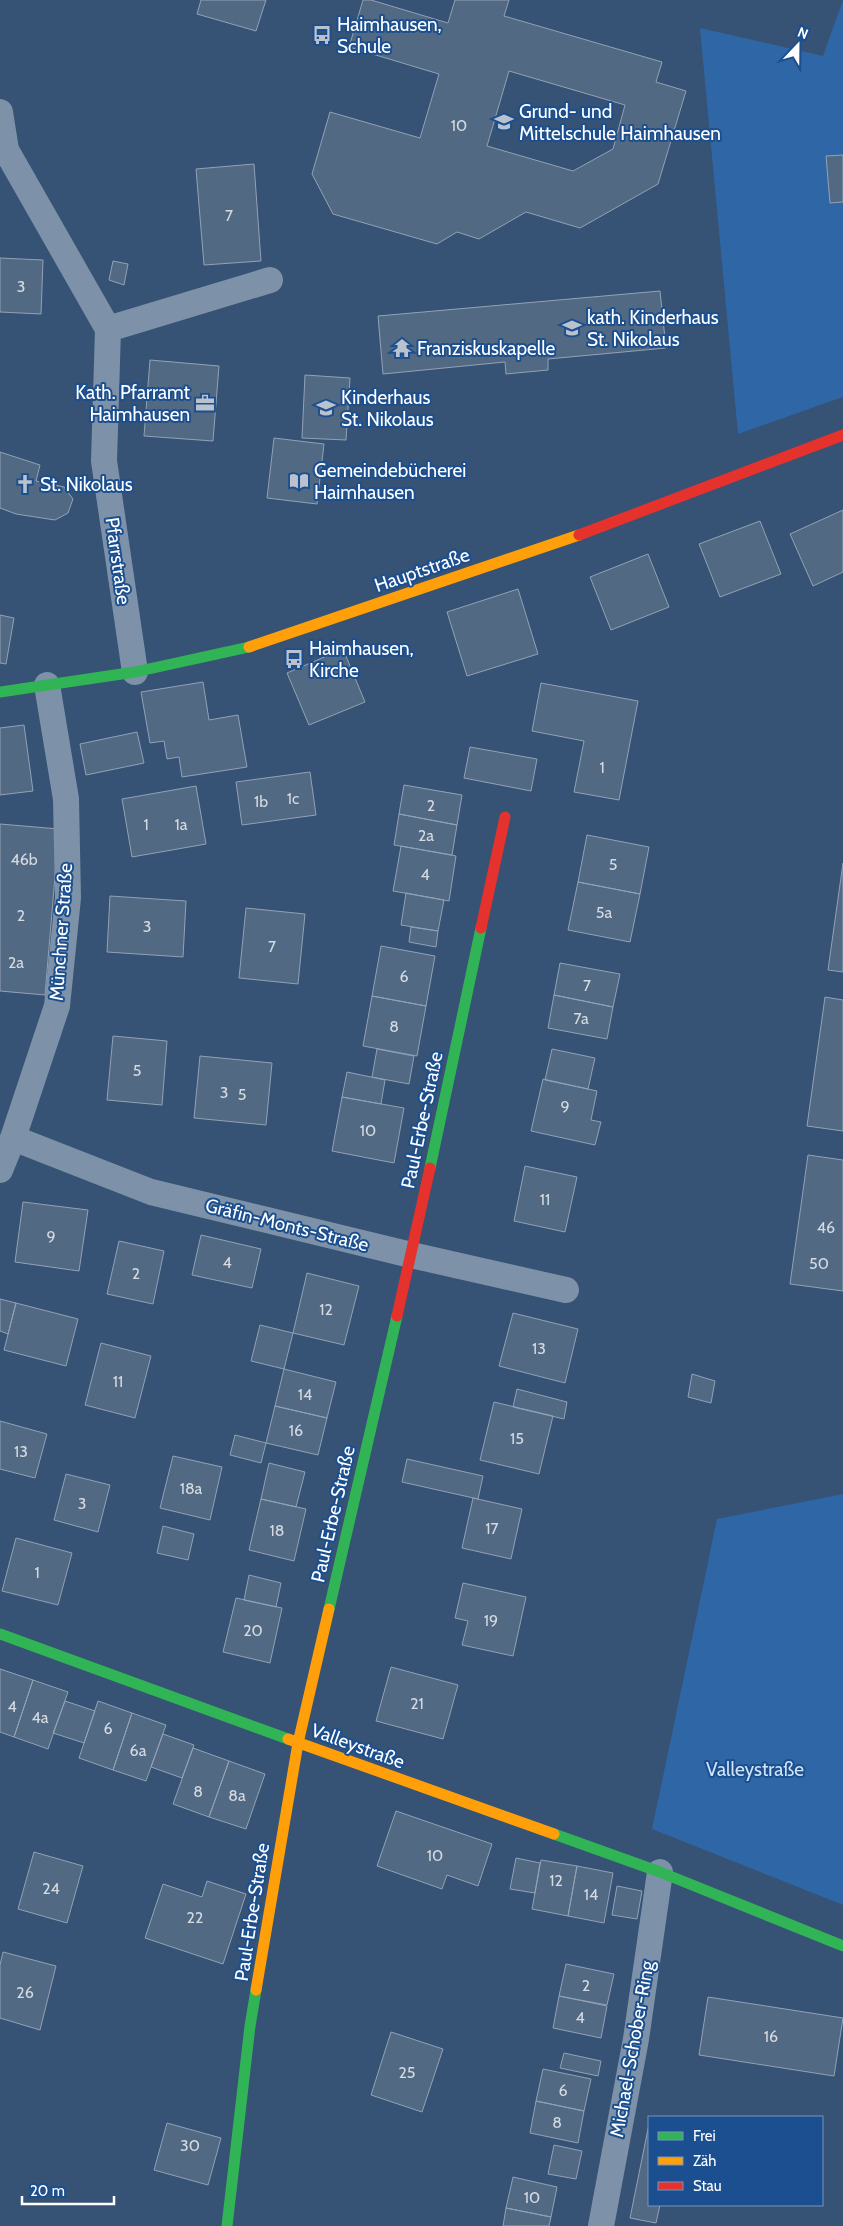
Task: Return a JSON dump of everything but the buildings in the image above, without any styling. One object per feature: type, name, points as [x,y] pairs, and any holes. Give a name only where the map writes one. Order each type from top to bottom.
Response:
[{"type":"street","points":[[0,112],[6,150],[108,330],[270,280]]},
{"type":"street","name":"Pfarrstraße","points":[[108,330],[104,461],[134,672]]},
{"type":"street","name":"Hauptstraße","points":[[0,692],[134,672],[261,644],[601,527],[843,435]]},
{"type":"street","name":"Münchner Straße","points":[[0,1170],[13,1138],[57,1006],[68,898],[66,799],[47,685]]},
{"type":"street","name":"Paul-Erbe-Straße","points":[[227,2226],[250,2026],[298,1743],[411,1255],[505,817]]},
{"type":"street","name":"Gräfin-Monts-Straße","points":[[13,1138],[151,1192],[411,1255],[566,1290]]},
{"type":"street","name":"Valleystraße","points":[[0,1634],[660,1872],[843,1946]]},
{"type":"street","name":"Michael-Schober-Ring","points":[[601,2226],[636,2039],[660,1872]]},
{"type":"green space","points":[[843,0],[843,397],[738,434],[700,28],[823,56]]},
{"type":"green space","name":"Valleystraße","points":[[843,1494],[843,1905],[652,1829],[717,1519]]},
{"type":"traffic: fast","points":[[0,692],[135,672],[249,647]]},
{"type":"traffic: fast","points":[[430,1168],[481,928]]},
{"type":"traffic: fast","points":[[329,1609],[397,1316]]},
{"type":"traffic: fast","points":[[0,1634],[288,1739]]},
{"type":"traffic: fast","points":[[554,1834],[660,1872],[843,1946]]},
{"type":"traffic: fast","points":[[227,2226],[250,2026],[256,1990]]},
{"type":"traffic: slow","points":[[249,647],[579,535]]},
{"type":"traffic: slow","points":[[256,1990],[298,1743],[329,1609]]},
{"type":"traffic: slow","points":[[288,1739],[554,1834]]},
{"type":"traffic: jam","points":[[579,535],[843,435]]},
{"type":"traffic: jam","points":[[481,928],[505,817]]},
{"type":"traffic: jam","points":[[397,1316],[430,1168]]},
{"type":"place","name":"Haimhausen, Schule","points":[[322,35]]},
{"type":"place","name":"Grund- und Mittelschule Haimhausen","points":[[504,122]]},
{"type":"place","name":"kath. Kinderhaus St. Nikolaus","points":[[572,328]]},
{"type":"place","name":"Franziskuskapelle","points":[[402,348]]},
{"type":"place","name":"Kath. Pfarramt Haimhausen","points":[[205,403]]},
{"type":"place","name":"Kinderhaus St. Nikolaus","points":[[326,408]]},
{"type":"place","name":"Gemeindebücherei Haimhausen","points":[[299,481]]},
{"type":"place","name":"St. Nikolaus","points":[[25,484]]},
{"type":"place","name":"Haimhausen, Kirche","points":[[294,659]]}]
